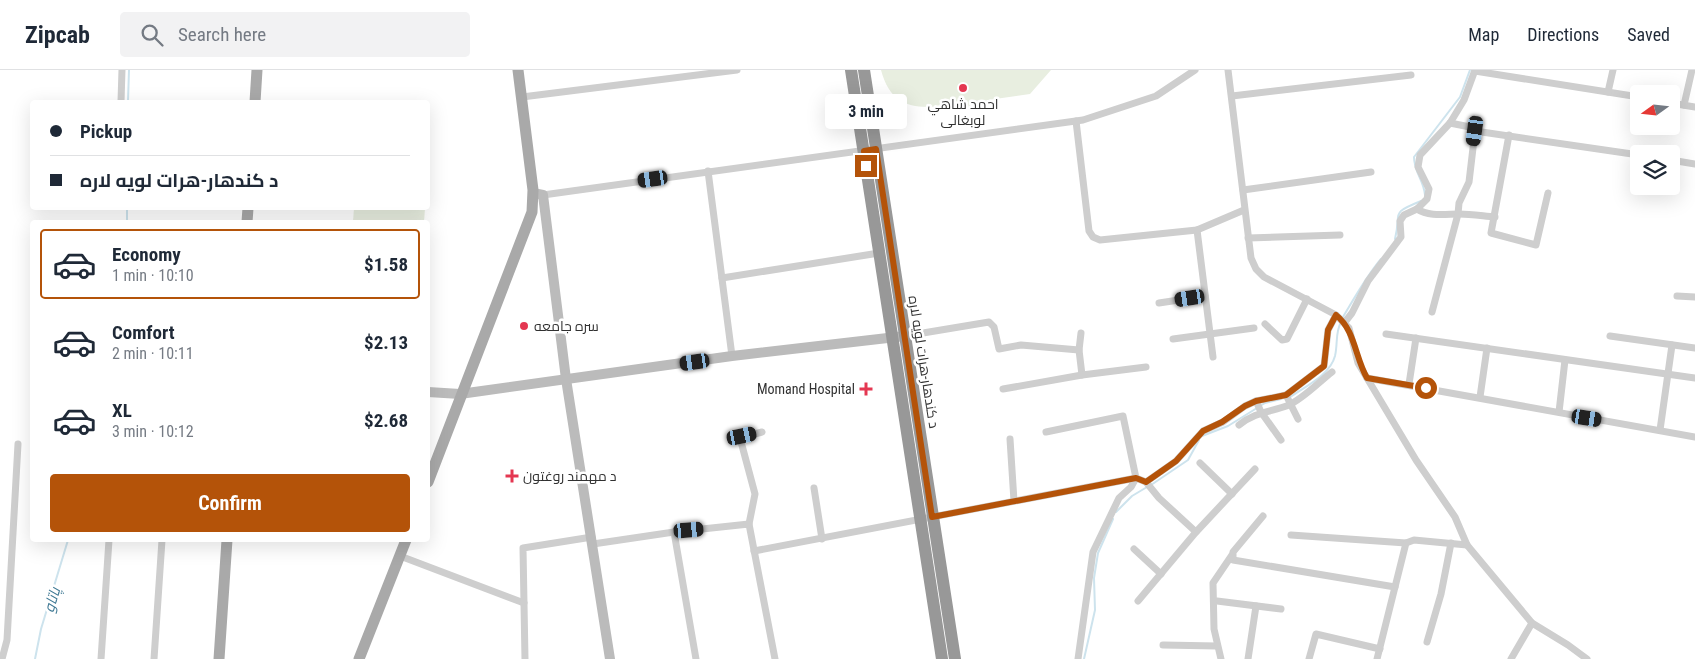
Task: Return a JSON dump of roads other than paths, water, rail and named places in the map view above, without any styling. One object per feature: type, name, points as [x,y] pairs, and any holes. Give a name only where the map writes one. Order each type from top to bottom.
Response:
[{"type":"highway","name":"د کندهار-هرات لويه لاره","points":[[851,70],[870,150],[899,337],[926,518],[942,659]]},
{"type":"highway","name":"د کندهار-هرات لويه لاره","points":[[864,70],[880,254],[899,337]]},
{"type":"highway","name":"د کندهار-هرات لويه لاره","points":[[926,518],[955,659]]},
{"type":"main road","points":[[255,100],[257,70]]},
{"type":"main road","points":[[430,476],[538,194],[518,70]]},
{"type":"main road","points":[[219,659],[227,542]]},
{"type":"main road","points":[[359,659],[405,542]]},
{"type":"street","points":[[121,100],[122,70]]},
{"type":"street","points":[[522,97],[694,73],[737,70]]},
{"type":"street","points":[[610,659],[538,194],[1076,121],[1117,111],[1156,96],[1195,70]]},
{"type":"street","points":[[1228,70],[1244,210],[1251,258],[1256,269],[1264,277],[1341,319],[1349,328],[1358,363],[1416,460],[1455,516],[1467,545],[1532,623],[1568,645],[1586,659]]},
{"type":"street","points":[[1146,482],[1176,461],[1203,431],[1222,422],[1245,406],[1256,401],[1286,395],[1324,366],[1328,330],[1352,313],[1368,281],[1401,237],[1400,221],[1404,215],[1417,208],[1427,199],[1428,189],[1418,167],[1420,155],[1450,123],[1464,100],[1475,70],[1630,96]]},
{"type":"street","points":[[1608,92],[1613,70]]},
{"type":"street","points":[[1684,105],[1692,70]]},
{"type":"street","points":[[1232,96],[1411,75]]},
{"type":"street","points":[[1680,104],[1695,106]]},
{"type":"street","points":[[1076,121],[1089,231],[1093,237],[1100,240],[1197,230],[1244,210]]},
{"type":"street","points":[[1450,123],[1470,127],[1475,131],[1630,154]]},
{"type":"street","points":[[1432,312],[1458,214],[1459,203],[1469,182],[1475,131]]},
{"type":"street","points":[[1508,135],[1492,234],[1536,245],[1548,193]]},
{"type":"street","points":[[1680,162],[1695,164]]},
{"type":"street","points":[[708,171],[732,356]]},
{"type":"street","points":[[1243,190],[1371,172]]},
{"type":"street","points":[[1417,208],[1421,212],[1444,216],[1458,214],[1495,217]]},
{"type":"street","points":[[1197,230],[1213,357]]},
{"type":"street","points":[[1248,238],[1340,235]]},
{"type":"street","points":[[722,278],[880,254]]},
{"type":"street","points":[[1159,303],[1205,296]]},
{"type":"street","points":[[1677,296],[1695,297]]},
{"type":"street","points":[[1265,324],[1282,340],[1287,339],[1307,300]]},
{"type":"street","points":[[430,392],[460,394],[732,356],[899,337],[989,322],[994,327],[999,349],[1021,345],[1079,350]]},
{"type":"street","points":[[1173,340],[1210,333],[1254,328]]},
{"type":"street","points":[[1081,333],[1079,350],[1082,375]]},
{"type":"street","points":[[1386,334],[1695,378]]},
{"type":"street","points":[[1610,336],[1695,348]]},
{"type":"street","points":[[1409,384],[1416,338]]},
{"type":"street","points":[[1660,430],[1672,345]]},
{"type":"street","points":[[1480,397],[1487,348]]},
{"type":"street","points":[[1559,412],[1565,360]]},
{"type":"street","points":[[1003,389],[1082,375],[1146,367]]},
{"type":"street","points":[[1240,425],[1249,417],[1260,412],[1290,404],[1332,372]]},
{"type":"street","points":[[1367,378],[1409,384],[1695,437]]},
{"type":"street","points":[[1286,395],[1298,420]]},
{"type":"street","points":[[1256,401],[1260,412],[1281,440]]},
{"type":"street","points":[[1046,432],[1123,416],[1136,478],[1132,487],[1119,498],[1092,552],[1078,659]]},
{"type":"street","points":[[762,432],[740,438],[755,494],[749,524],[775,659]]},
{"type":"street","points":[[1010,439],[1014,501]]},
{"type":"street","points":[[2,659],[7,640],[18,444]]},
{"type":"street","points":[[1200,463],[1232,494]]},
{"type":"street","points":[[1138,600],[1196,532],[1255,469]]},
{"type":"street","points":[[754,551],[1136,478],[1146,482],[1196,532]]},
{"type":"street","points":[[814,488],[822,539]]},
{"type":"street","points":[[1221,659],[1214,629],[1213,584],[1232,555],[1263,516]]},
{"type":"street","points":[[525,659],[523,548],[749,524]]},
{"type":"street","points":[[674,532],[696,659]]},
{"type":"street","points":[[1291,535],[1406,542],[1414,540],[1467,545]]},
{"type":"street","points":[[101,659],[108,542]]},
{"type":"street","points":[[154,659],[162,542]]},
{"type":"street","points":[[1377,659],[1406,542]]},
{"type":"street","points":[[1427,642],[1441,594],[1451,543]]},
{"type":"street","points":[[1134,549],[1161,574]]},
{"type":"street","points":[[1232,555],[1233,560],[1395,587]]},
{"type":"street","points":[[400,556],[524,603]]},
{"type":"street","points":[[1217,600],[1280,609]]},
{"type":"street","points":[[1248,659],[1256,606]]},
{"type":"street","points":[[1511,659],[1532,623]]},
{"type":"street","points":[[1309,659],[1316,634],[1380,649]]},
{"type":"street","points":[[1162,645],[1217,646]]},
{"type":"waterway","name":"پاتاو","points":[[128,100],[129,70]]},
{"type":"waterway","points":[[1425,195],[1414,157],[1460,97],[1470,70]]},
{"type":"waterway","points":[[1395,239],[1401,211],[1421,201]]},
{"type":"waterway","name":"پاتاو","points":[[127,210],[127,220]]},
{"type":"waterway","points":[[1343,317],[1381,259]]},
{"type":"waterway","points":[[1290,397],[1317,380],[1328,369],[1335,356],[1338,330],[1341,322]]},
{"type":"waterway","points":[[1202,436],[1228,426],[1265,403],[1281,399]]},
{"type":"waterway","points":[[1151,485],[1188,460],[1199,440]]},
{"type":"waterway","points":[[1116,512],[1132,496],[1147,487]]},
{"type":"waterway","points":[[1084,659],[1095,610],[1094,578],[1098,553],[1113,519]]},
{"type":"waterway","name":"پاتاو","points":[[35,659],[41,629],[67,542]]},
{"type":"place","name":"احمد شاهي لوبغالی","points":[[963,88]]},
{"type":"place","name":"سره جامعه","points":[[524,326]]},
{"type":"place","name":"Momand Hospital","points":[[866,389]]},
{"type":"place","name":"د مهمند روغتون","points":[[512,476]]}]
